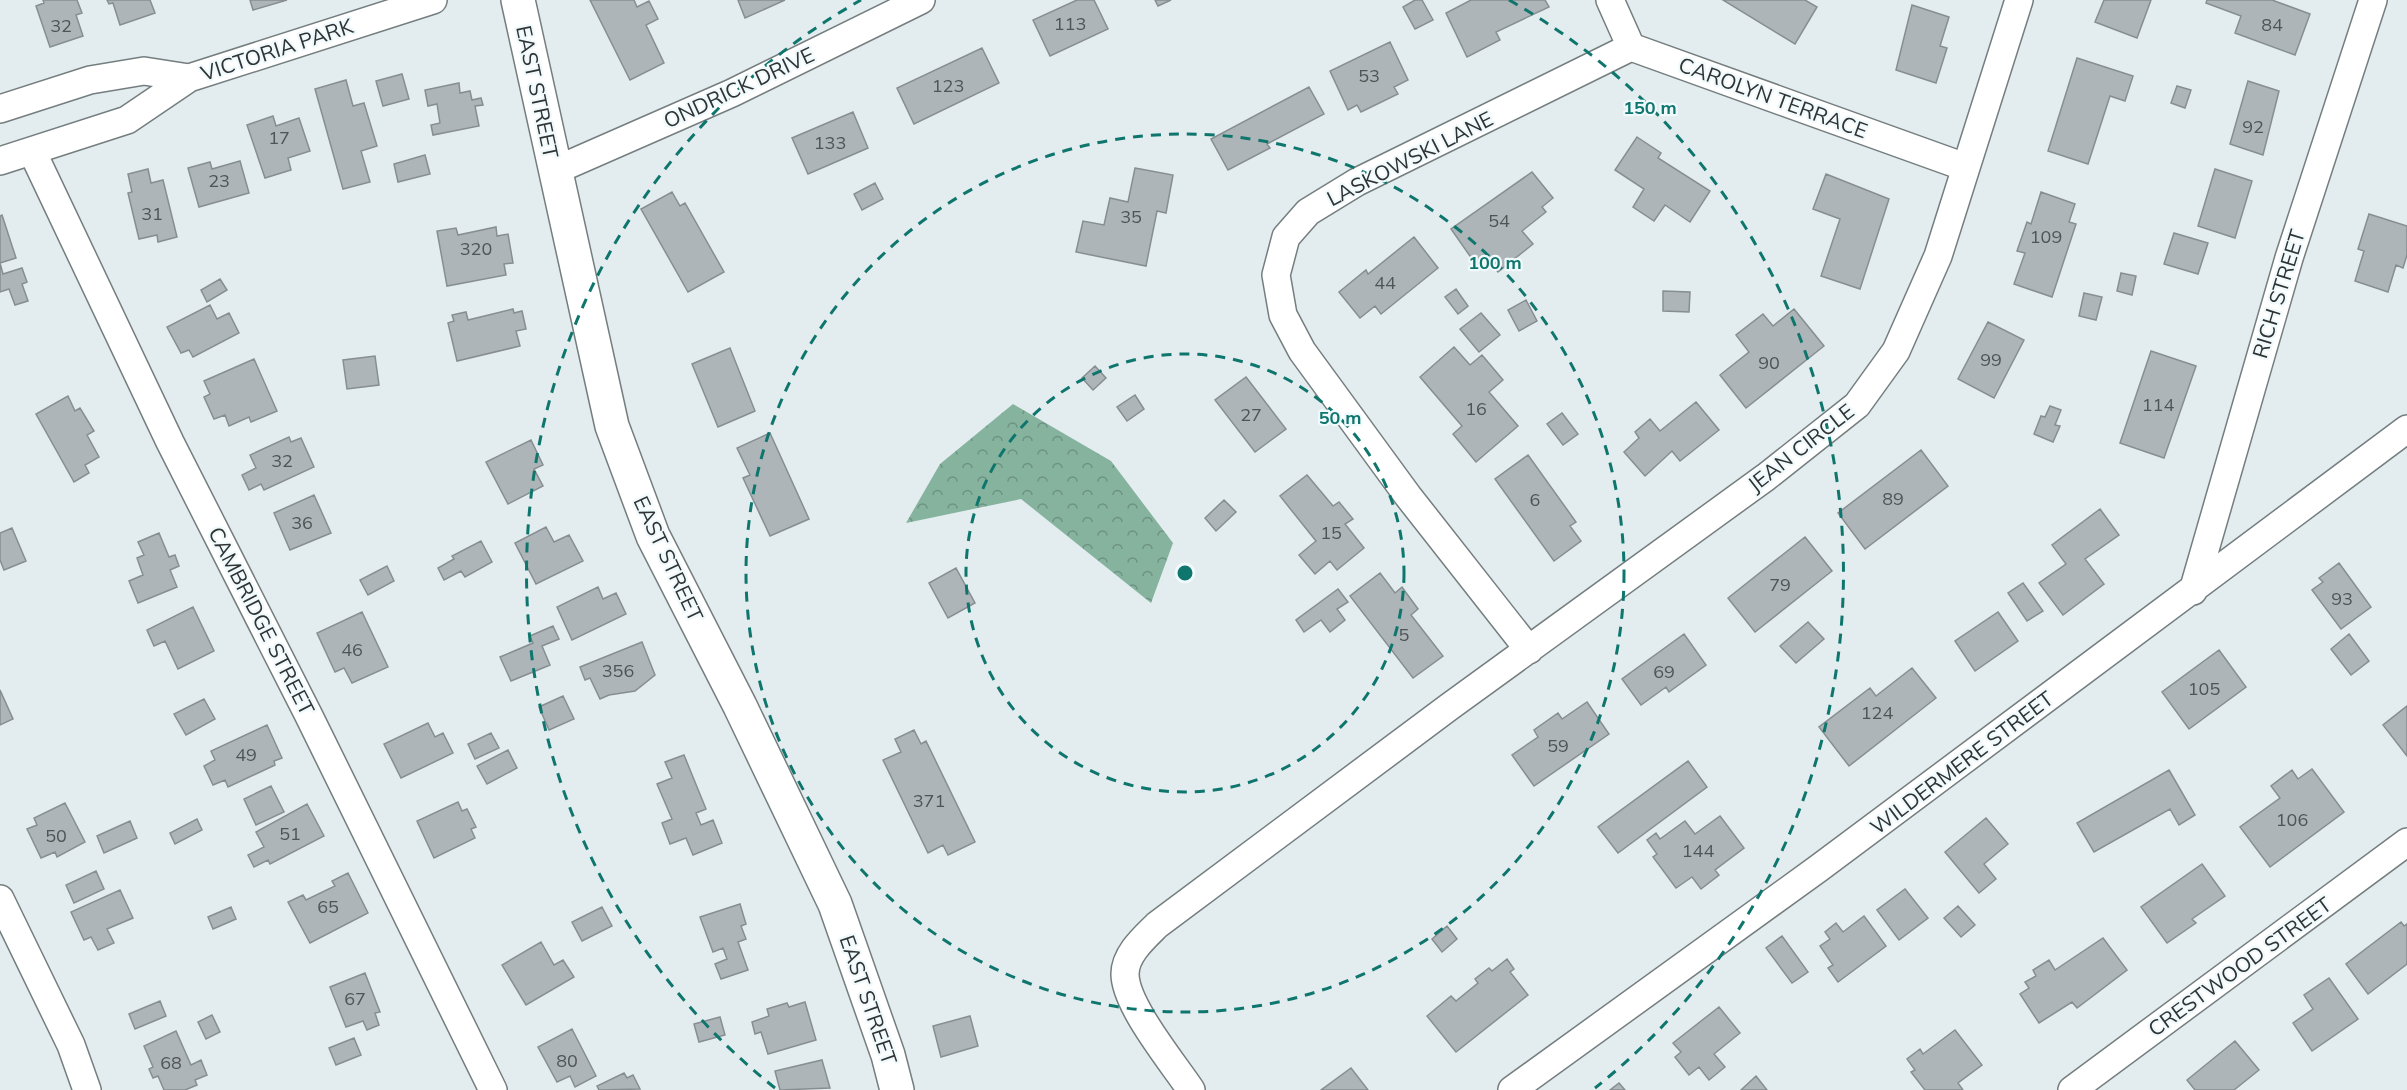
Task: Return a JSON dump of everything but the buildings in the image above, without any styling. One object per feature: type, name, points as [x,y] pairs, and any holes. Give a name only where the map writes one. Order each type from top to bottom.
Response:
[{"type":"main road","name":"EAST STREET","points":[[518,0],[612,426],[649,525],[835,904],[888,1055],[897,1090]]},
{"type":"street","name":"VICTORIA PARK","points":[[0,161],[127,120],[189,78],[433,0]]},
{"type":"street","name":"ONDRICK DRIVE","points":[[554,171],[732,93],[921,0]]},
{"type":"street","points":[[1610,0],[1631,47]]},
{"type":"street","name":"JEAN CIRCLE","points":[[1191,1090],[1133,1005],[1124,973],[1136,946],[1157,924],[1449,707],[1747,492],[1857,405],[1896,351],[1938,256],[2019,0]]},
{"type":"street","name":"RICH STREET","points":[[2193,591],[2289,258],[2373,0]]},
{"type":"street","name":"CAROLYN TERRACE","points":[[1631,47],[1965,167]]},
{"type":"street","name":"LASKOWSKI LANE","points":[[1529,650],[1408,496],[1302,351],[1283,315],[1276,275],[1286,237],[1308,212],[1357,182],[1631,47]]},
{"type":"street","name":"VICTORIA PARK","points":[[0,109],[90,80],[144,71],[189,78]]},
{"type":"street","name":"CAMBRIDGE STREET","points":[[32,151],[170,442],[309,716],[493,1090]]},
{"type":"street","name":"WILDERMERE STREET","points":[[1512,1090],[1819,868],[2407,429]]},
{"type":"street","name":"CRESTWOOD STREET","points":[[2072,1090],[2407,842]]},
{"type":"street","points":[[0,899],[71,1045],[87,1090]]},
{"type":"green space","points":[[1013,404],[1111,461],[1173,543],[1151,603],[1021,499],[906,523],[940,464]]}]
